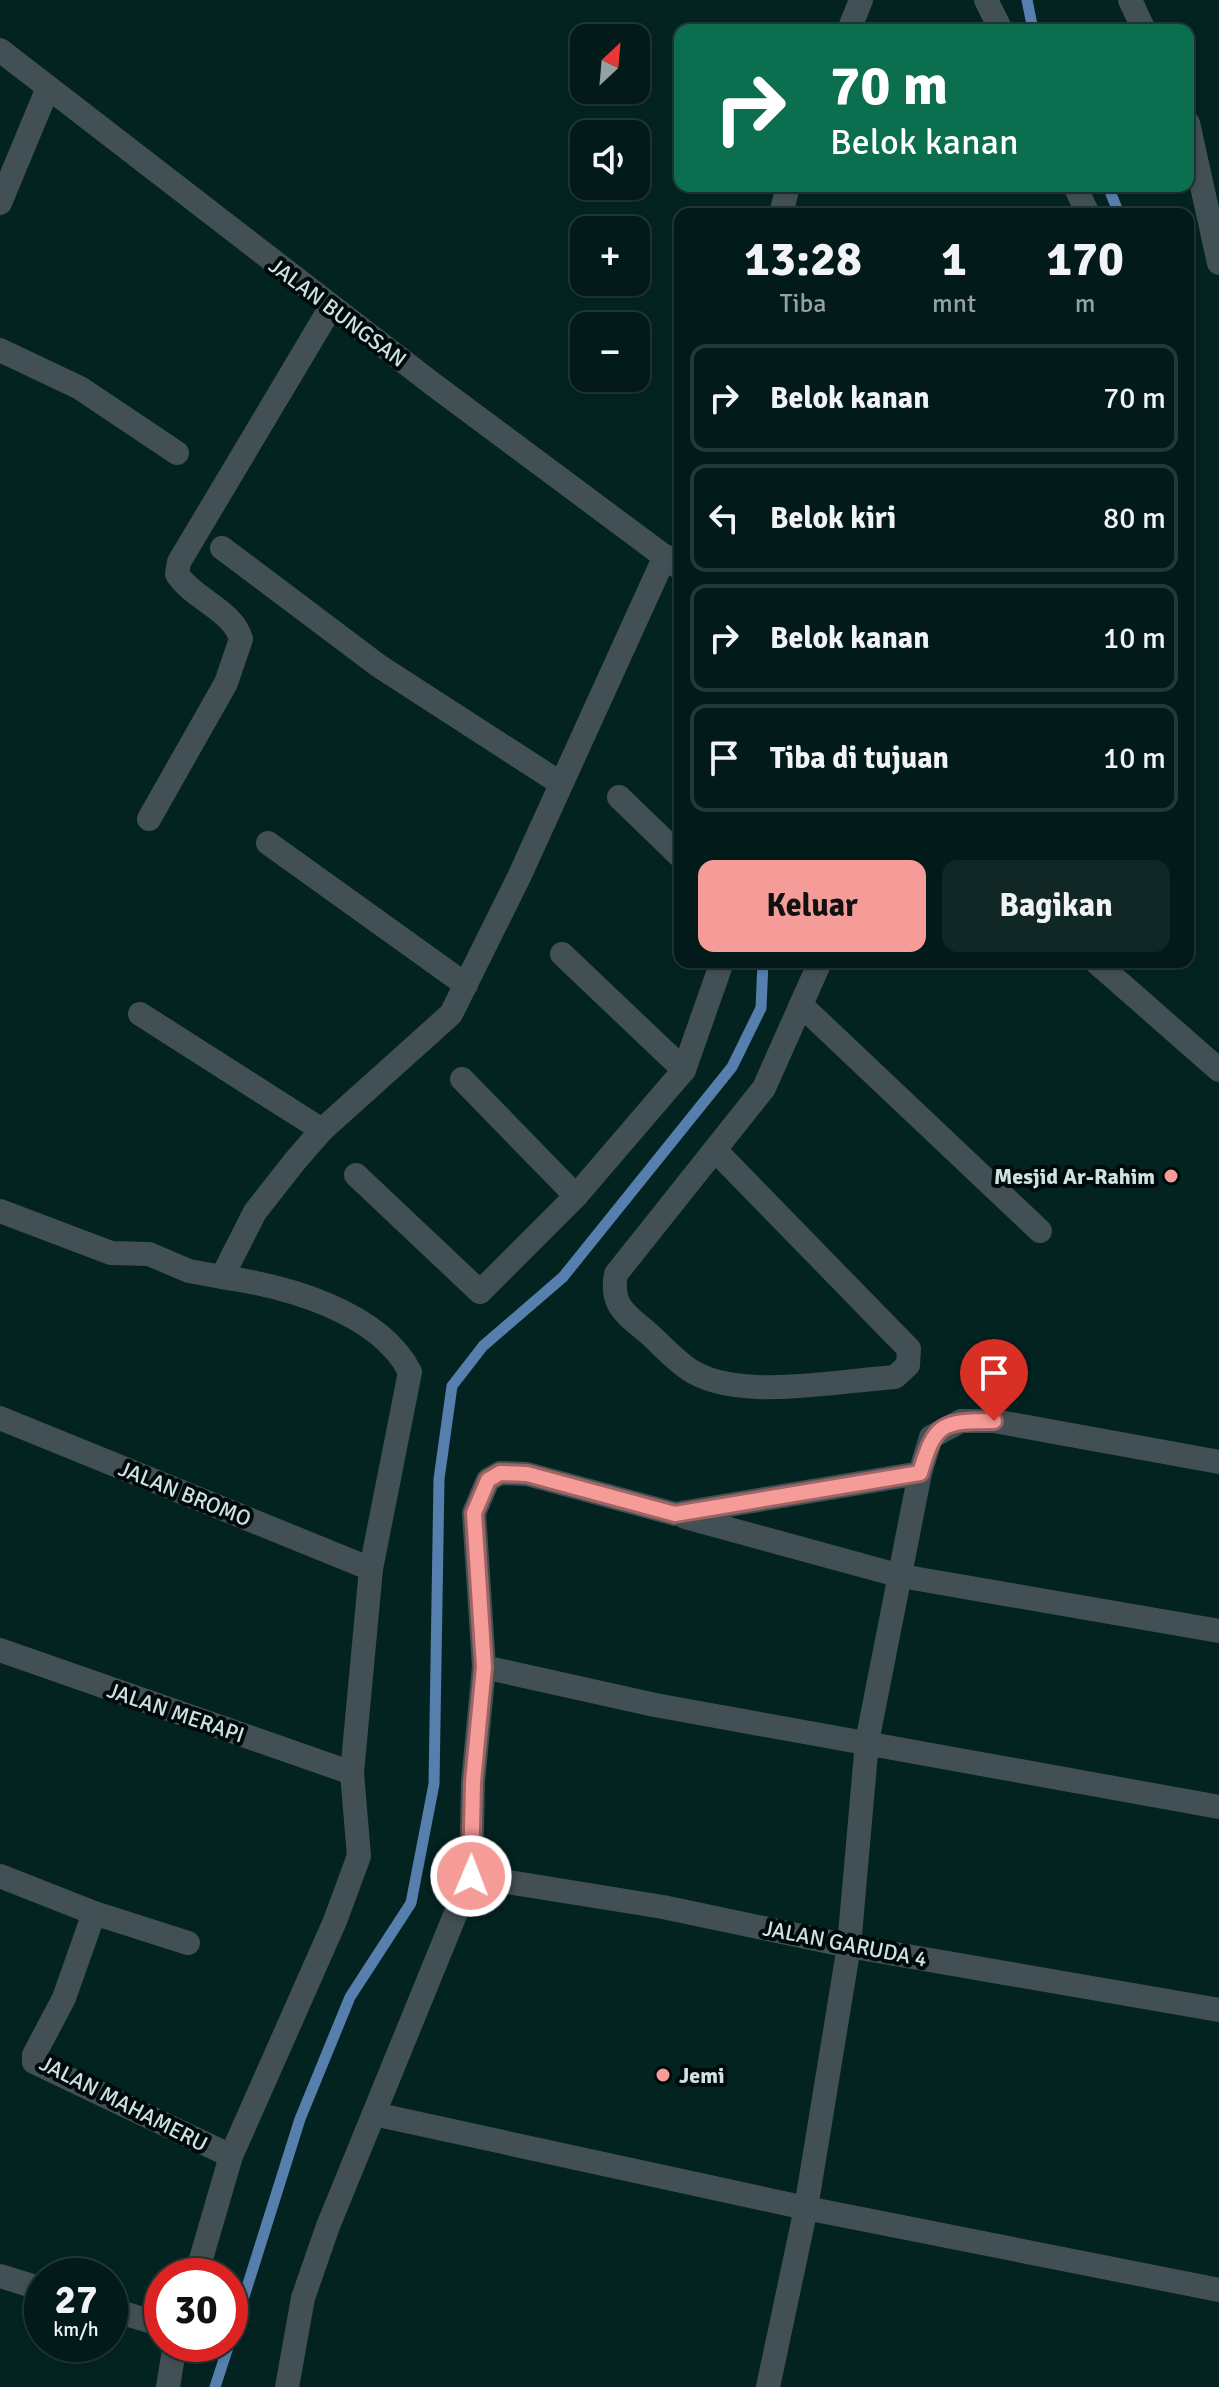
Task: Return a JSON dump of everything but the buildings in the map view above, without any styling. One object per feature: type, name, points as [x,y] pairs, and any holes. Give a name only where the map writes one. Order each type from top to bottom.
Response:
[{"type":"street","points":[[851,24],[861,0]]},
{"type":"street","points":[[986,0],[998,24]]},
{"type":"street","points":[[1130,0],[1141,24]]},
{"type":"street","name":"JALAN BUNGSAN","points":[[0,50],[47,90],[331,307],[673,562]]},
{"type":"street","points":[[0,203],[47,90]]},
{"type":"street","points":[[1194,150],[1219,263]]},
{"type":"street","points":[[149,819],[226,683],[241,639],[230,622],[185,587],[177,574],[179,562],[331,307]]},
{"type":"street","points":[[0,350],[80,388],[177,453]]},
{"type":"street","points":[[222,548],[379,666],[560,783]]},
{"type":"street","points":[[222,1277],[255,1212],[322,1130],[451,1014],[560,783],[673,562]]},
{"type":"street","points":[[619,797],[674,850]]},
{"type":"street","points":[[268,843],[466,985]]},
{"type":"street","points":[[562,954],[684,1070]]},
{"type":"street","points":[[356,1175],[480,1292],[576,1196],[684,1070],[720,968]]},
{"type":"street","points":[[716,1151],[909,1349],[908,1365],[895,1377],[744,1389],[716,1383],[692,1372],[622,1310],[613,1293],[616,1274],[764,1088],[817,968]]},
{"type":"street","points":[[1103,968],[1219,1070]]},
{"type":"street","points":[[801,1005],[1040,1231]]},
{"type":"street","points":[[140,1014],[322,1130]]},
{"type":"street","points":[[462,1079],[576,1196]]},
{"type":"street","points":[[0,1211],[111,1253],[149,1254],[189,1271],[276,1285],[325,1305],[388,1339],[410,1372],[371,1569],[352,1773],[359,1856],[335,1921],[231,2156],[201,2258]]},
{"type":"street","name":"JALAN BROMO","points":[[0,1418],[371,1569]]},
{"type":"street","points":[[768,2387],[806,2208],[849,1946],[867,1742],[920,1473],[931,1437],[961,1421],[994,1421],[1219,1462]]},
{"type":"street","points":[[290,2387],[303,2298],[471,1876],[473,1782],[484,1667],[474,1513],[488,1480],[500,1473],[527,1474],[901,1576],[1219,1631]]},
{"type":"street","points":[[675,1514],[920,1473]]},
{"type":"street","name":"JALAN MERAPI","points":[[0,1650],[352,1773]]},
{"type":"street","points":[[484,1667],[655,1705],[1219,1807]]},
{"type":"street","points":[[0,1876],[94,1913],[188,1943]]},
{"type":"street","name":"JALAN GARUDA 4","points":[[471,1876],[663,1907],[849,1946],[1219,2010]]},
{"type":"street","name":"JALAN MAHAMERU","points":[[94,1913],[64,1998],[34,2055],[34,2062],[231,2156]]},
{"type":"street","points":[[374,2114],[806,2208],[1219,2290]]},
{"type":"street","points":[[0,2276],[24,2283]]},
{"type":"street","points":[[168,2387],[172,2362]]},
{"type":"waterway","points":[[1027,0],[1032,24]]},
{"type":"waterway","points":[[1110,192],[1117,208]]},
{"type":"waterway","points":[[248,2284],[300,2119],[350,1997],[411,1903],[434,1784],[439,1479],[452,1386],[483,1346],[563,1277],[732,1067],[761,1008],[763,968]]},
{"type":"waterway","points":[[215,2387],[223,2362]]},
{"type":"place","name":"Mesjid Ar-Rahim","points":[[1171,1176]]},
{"type":"place","name":"Jemi","points":[[663,2075]]},
{"type":"route","points":[[471,1876],[473,1782],[484,1667],[474,1513],[479,1493],[488,1480],[500,1473],[527,1474],[675,1514],[920,1473],[931,1437],[943,1428],[961,1421],[994,1421]]}]
